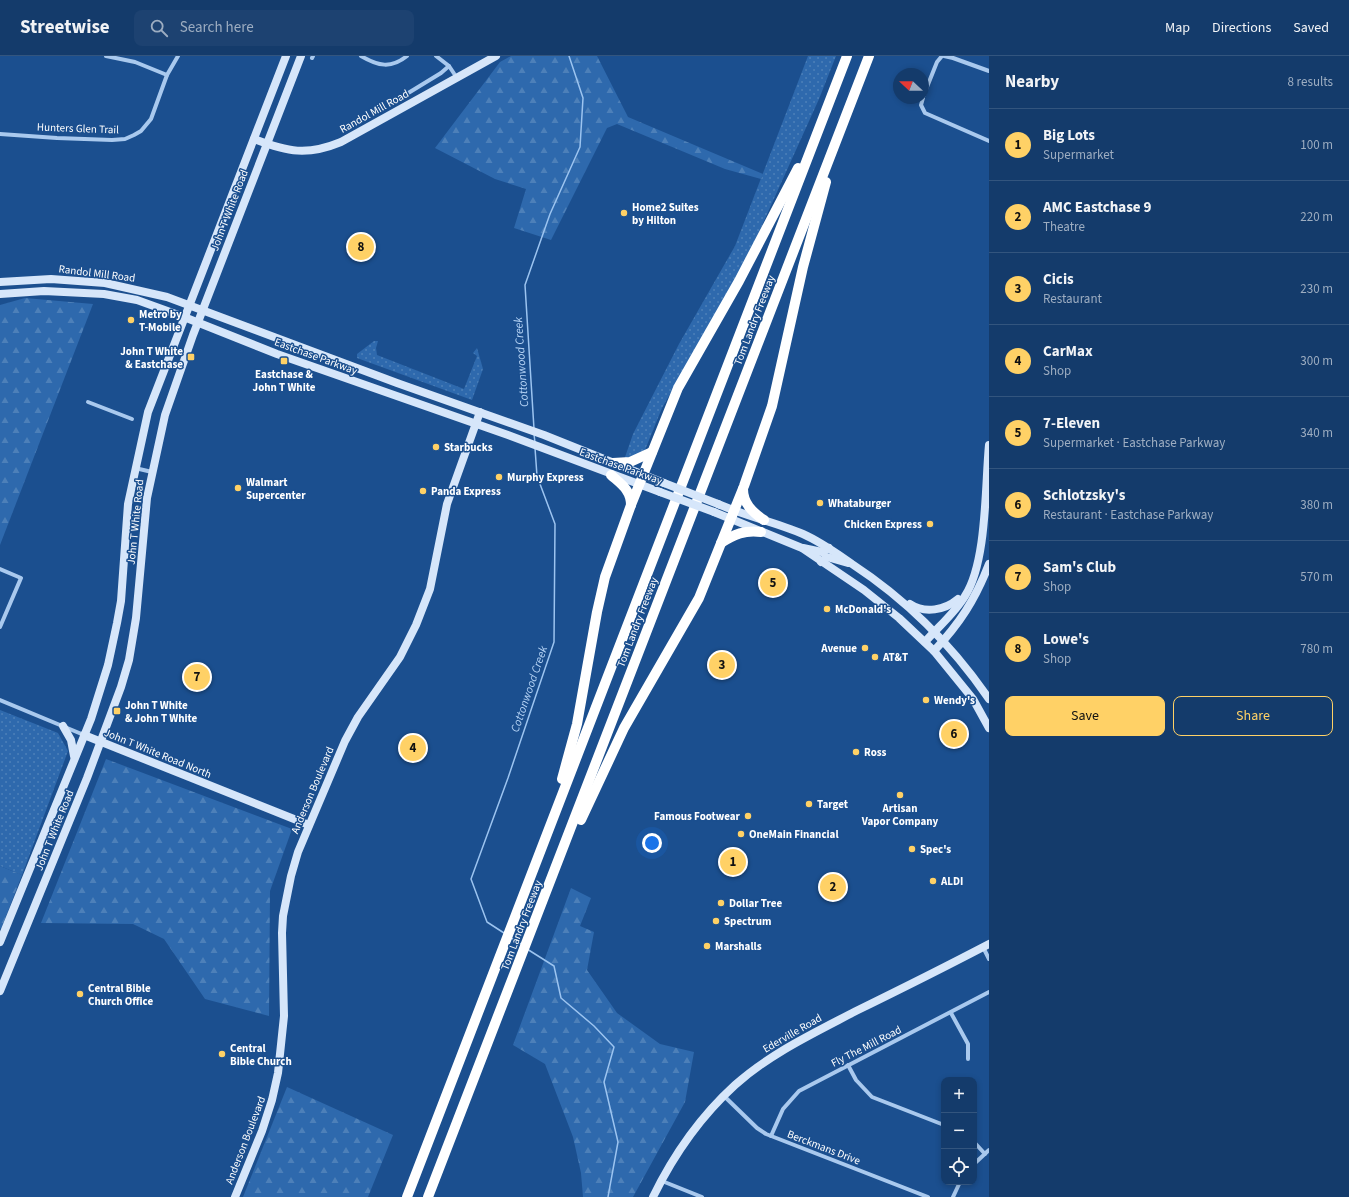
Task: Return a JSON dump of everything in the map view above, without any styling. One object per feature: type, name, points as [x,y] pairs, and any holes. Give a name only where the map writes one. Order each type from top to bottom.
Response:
[{"type":"highway","name":"Tom Landry Freeway","points":[[407,1197],[847,56]]},
{"type":"highway","name":"Tom Landry Freeway","points":[[428,1197],[514,978],[531,930],[537,918],[869,56]]},
{"type":"highway","points":[[547,832],[577,724],[597,612],[605,577],[641,479],[678,388],[739,281],[821,123]]},
{"type":"highway","points":[[537,918],[545,907],[588,805],[624,728],[699,598],[743,488],[772,406],[803,268],[840,132]]},
{"type":"highway","points":[[613,463],[630,462],[652,452]]},
{"type":"highway","points":[[611,474],[631,496],[631,505]]},
{"type":"highway","points":[[743,488],[743,496],[746,503],[756,515],[764,520]]},
{"type":"highway","points":[[721,543],[740,532],[761,532]]},
{"type":"main road","name":"John T White Road","points":[[0,942],[103,685],[121,601],[128,504],[148,412],[286,56]]},
{"type":"main road","name":"John T White Road","points":[[0,991],[101,742],[121,687],[129,660],[136,618],[147,498],[165,415],[198,322],[301,56]]},
{"type":"main road","name":"Randol Mill Road","points":[[254,139],[267,144],[303,152],[326,148],[341,142],[496,56]]},
{"type":"main road","name":"Randol Mill Road","points":[[0,282],[50,279],[105,283],[142,290],[189,305]]},
{"type":"main road","name":"Randol Mill Road","points":[[0,294],[44,291],[104,294],[137,300],[184,317]]},
{"type":"main road","name":"Eastchase Parkway","points":[[189,305],[346,364],[563,442],[613,463],[660,492],[714,512],[764,520],[803,534],[829,548],[898,598],[944,640],[989,699]]},
{"type":"main road","name":"Eastchase Parkway","points":[[184,317],[341,377],[527,442],[611,474],[664,483],[718,504],[732,515],[761,532],[802,548],[864,590],[934,651],[973,699],[989,728]]},
{"type":"main road","points":[[341,377],[346,364]]},
{"type":"main road","name":"Anderson Boulevard","points":[[235,1197],[262,1131],[275,1084],[281,1052],[284,1016],[282,933],[283,916],[291,876],[309,825],[345,741],[358,717],[400,657],[416,625],[430,589],[444,515],[480,412]]},
{"type":"main road","points":[[925,642],[945,622],[968,591],[978,558],[989,445]]},
{"type":"main road","points":[[802,548],[822,552],[829,548]]},
{"type":"main road","points":[[821,562],[827,558],[843,563],[851,563]]},
{"type":"main road","points":[[934,651],[975,599],[989,564]]},
{"type":"main road","points":[[898,598],[914,607],[932,610],[950,606],[968,591]]},
{"type":"main road","points":[[63,726],[74,748],[74,760]]},
{"type":"main road","name":"John T White Road North","points":[[84,735],[309,825]]},
{"type":"main road","name":"Ederville Road","points":[[653,1197],[697,1126],[724,1096],[762,1064],[794,1042],[986,946]]},
{"type":"street","points":[[106,56],[135,62],[167,74]]},
{"type":"street","name":"Hunters Glen Trail","points":[[0,134],[57,138],[125,139],[141,131],[151,119],[167,74],[178,56]]},
{"type":"street","points":[[361,56],[372,62],[388,66],[401,61],[407,56]]},
{"type":"street","points":[[436,56],[449,66],[457,78]]},
{"type":"street","points":[[929,82],[937,62],[943,56],[989,71]]},
{"type":"street","points":[[405,95],[441,73],[449,66]]},
{"type":"street","points":[[921,104],[925,113],[989,141]]},
{"type":"street","points":[[88,402],[132,419]]},
{"type":"street","points":[[135,468],[152,472]]},
{"type":"street","points":[[0,569],[21,578],[0,627]]},
{"type":"street","name":"John T White Road North","points":[[0,700],[84,735]]},
{"type":"street","points":[[986,946],[989,959]]},
{"type":"street","name":"Fly The Mill Road","points":[[771,1136],[783,1109],[793,1096],[804,1088],[989,992]]},
{"type":"street","points":[[951,1013],[968,1044],[968,1059]]},
{"type":"street","points":[[848,1065],[856,1080],[872,1097],[941,1124]]},
{"type":"street","name":"Berckmans Drive","points":[[724,1096],[757,1128],[771,1136],[928,1197]]},
{"type":"street","points":[[977,1145],[985,1154]]},
{"type":"street","points":[[977,1161],[989,1150]]},
{"type":"street","points":[[662,1181],[702,1197]]},
{"type":"street","points":[[953,1197],[959,1185]]},
{"type":"green space","points":[[511,56],[597,56],[628,117],[763,174],[761,179],[725,169],[617,124],[607,128],[551,240],[514,228],[526,189],[495,179],[435,148],[500,62]]},
{"type":"green space","points":[[808,56],[836,56],[819,99],[744,265],[662,408],[645,450],[634,458],[624,460],[633,434],[679,344],[735,246]]},
{"type":"green space","points":[[25,298],[93,304],[0,545],[0,305]]},
{"type":"green space","points":[[374,341],[378,341],[376,348],[377,355],[464,389],[477,356],[473,353],[477,348],[483,369],[472,400],[357,358],[357,354]]},
{"type":"green space","points":[[0,710],[58,733],[68,751],[22,875],[0,866]]},
{"type":"green space","points":[[106,759],[292,829],[270,891],[269,1016],[205,999],[164,939],[133,924],[41,923]]},
{"type":"green space","points":[[0,866],[22,875],[1,929],[0,928]]},
{"type":"green space","points":[[571,888],[591,898],[580,926],[594,932],[587,970],[617,1013],[660,1044],[694,1052],[685,1102],[633,1197],[583,1197],[581,1173],[573,1137],[545,1064],[513,1045]]},
{"type":"green space","points":[[287,1087],[393,1135],[368,1197],[243,1197]]},
{"type":"waterway","name":"Cottonwood Creek","points":[[534,429],[525,285],[550,214],[580,147],[583,98],[569,56]]},
{"type":"waterway","name":"Cottonwood Creek","points":[[534,434],[535,443]]},
{"type":"waterway","name":"Cottonwood Creek","points":[[504,933],[487,922],[471,879],[508,778],[554,642],[555,524],[537,476],[535,448]]},
{"type":"waterway","name":"Cottonwood Creek","points":[[511,938],[521,944]]},
{"type":"waterway","name":"Cottonwood Creek","points":[[527,949],[554,966],[561,998],[594,1026],[614,1047],[604,1082],[618,1142],[608,1197]]},
{"type":"place","name":"Home2 Suites by Hilton","points":[[624,213]]},
{"type":"place","name":"Lowe's","points":[[361,247]]},
{"type":"place","name":"Metro by T-Mobile","points":[[131,320]]},
{"type":"place","name":"John T White & Eastchase","points":[[191,357]]},
{"type":"place","name":"Eastchase & John T White","points":[[284,361]]},
{"type":"place","name":"Starbucks","points":[[436,447]]},
{"type":"place","name":"Murphy Express","points":[[499,477]]},
{"type":"place","name":"Walmart Supercenter","points":[[238,488]]},
{"type":"place","name":"Panda Express","points":[[423,491]]},
{"type":"place","name":"Whataburger","points":[[820,503]]},
{"type":"place","name":"Chicken Express","points":[[930,524]]},
{"type":"place","name":"7-Eleven","points":[[773,583]]},
{"type":"place","name":"McDonald's","points":[[827,609]]},
{"type":"place","name":"Avenue","points":[[865,648]]},
{"type":"place","name":"AT&T","points":[[875,657]]},
{"type":"place","name":"Cicis","points":[[722,665]]},
{"type":"place","name":"Sam's Club","points":[[197,677]]},
{"type":"place","name":"Wendy's","points":[[926,700]]},
{"type":"place","name":"John T White & John T White","points":[[117,711]]},
{"type":"place","name":"Schlotzsky's","points":[[954,734]]},
{"type":"place","name":"CarMax","points":[[413,748]]},
{"type":"place","name":"Ross","points":[[856,752]]},
{"type":"place","name":"Artisan Vapor Company","points":[[900,795]]},
{"type":"place","name":"Target","points":[[809,804]]},
{"type":"place","name":"Famous Footwear","points":[[748,816]]},
{"type":"place","name":"OneMain Financial","points":[[741,834]]},
{"type":"place","name":"Spec's","points":[[912,849]]},
{"type":"place","name":"Big Lots","points":[[733,862]]},
{"type":"place","name":"ALDI","points":[[933,881]]},
{"type":"place","name":"AMC Eastchase 9","points":[[833,887]]},
{"type":"place","name":"Dollar Tree","points":[[721,903]]},
{"type":"place","name":"Spectrum","points":[[716,921]]},
{"type":"place","name":"Marshalls","points":[[707,946]]},
{"type":"place","name":"Central Bible Church Office","points":[[80,994]]},
{"type":"place","name":"Central Bible Church","points":[[222,1054]]}]
